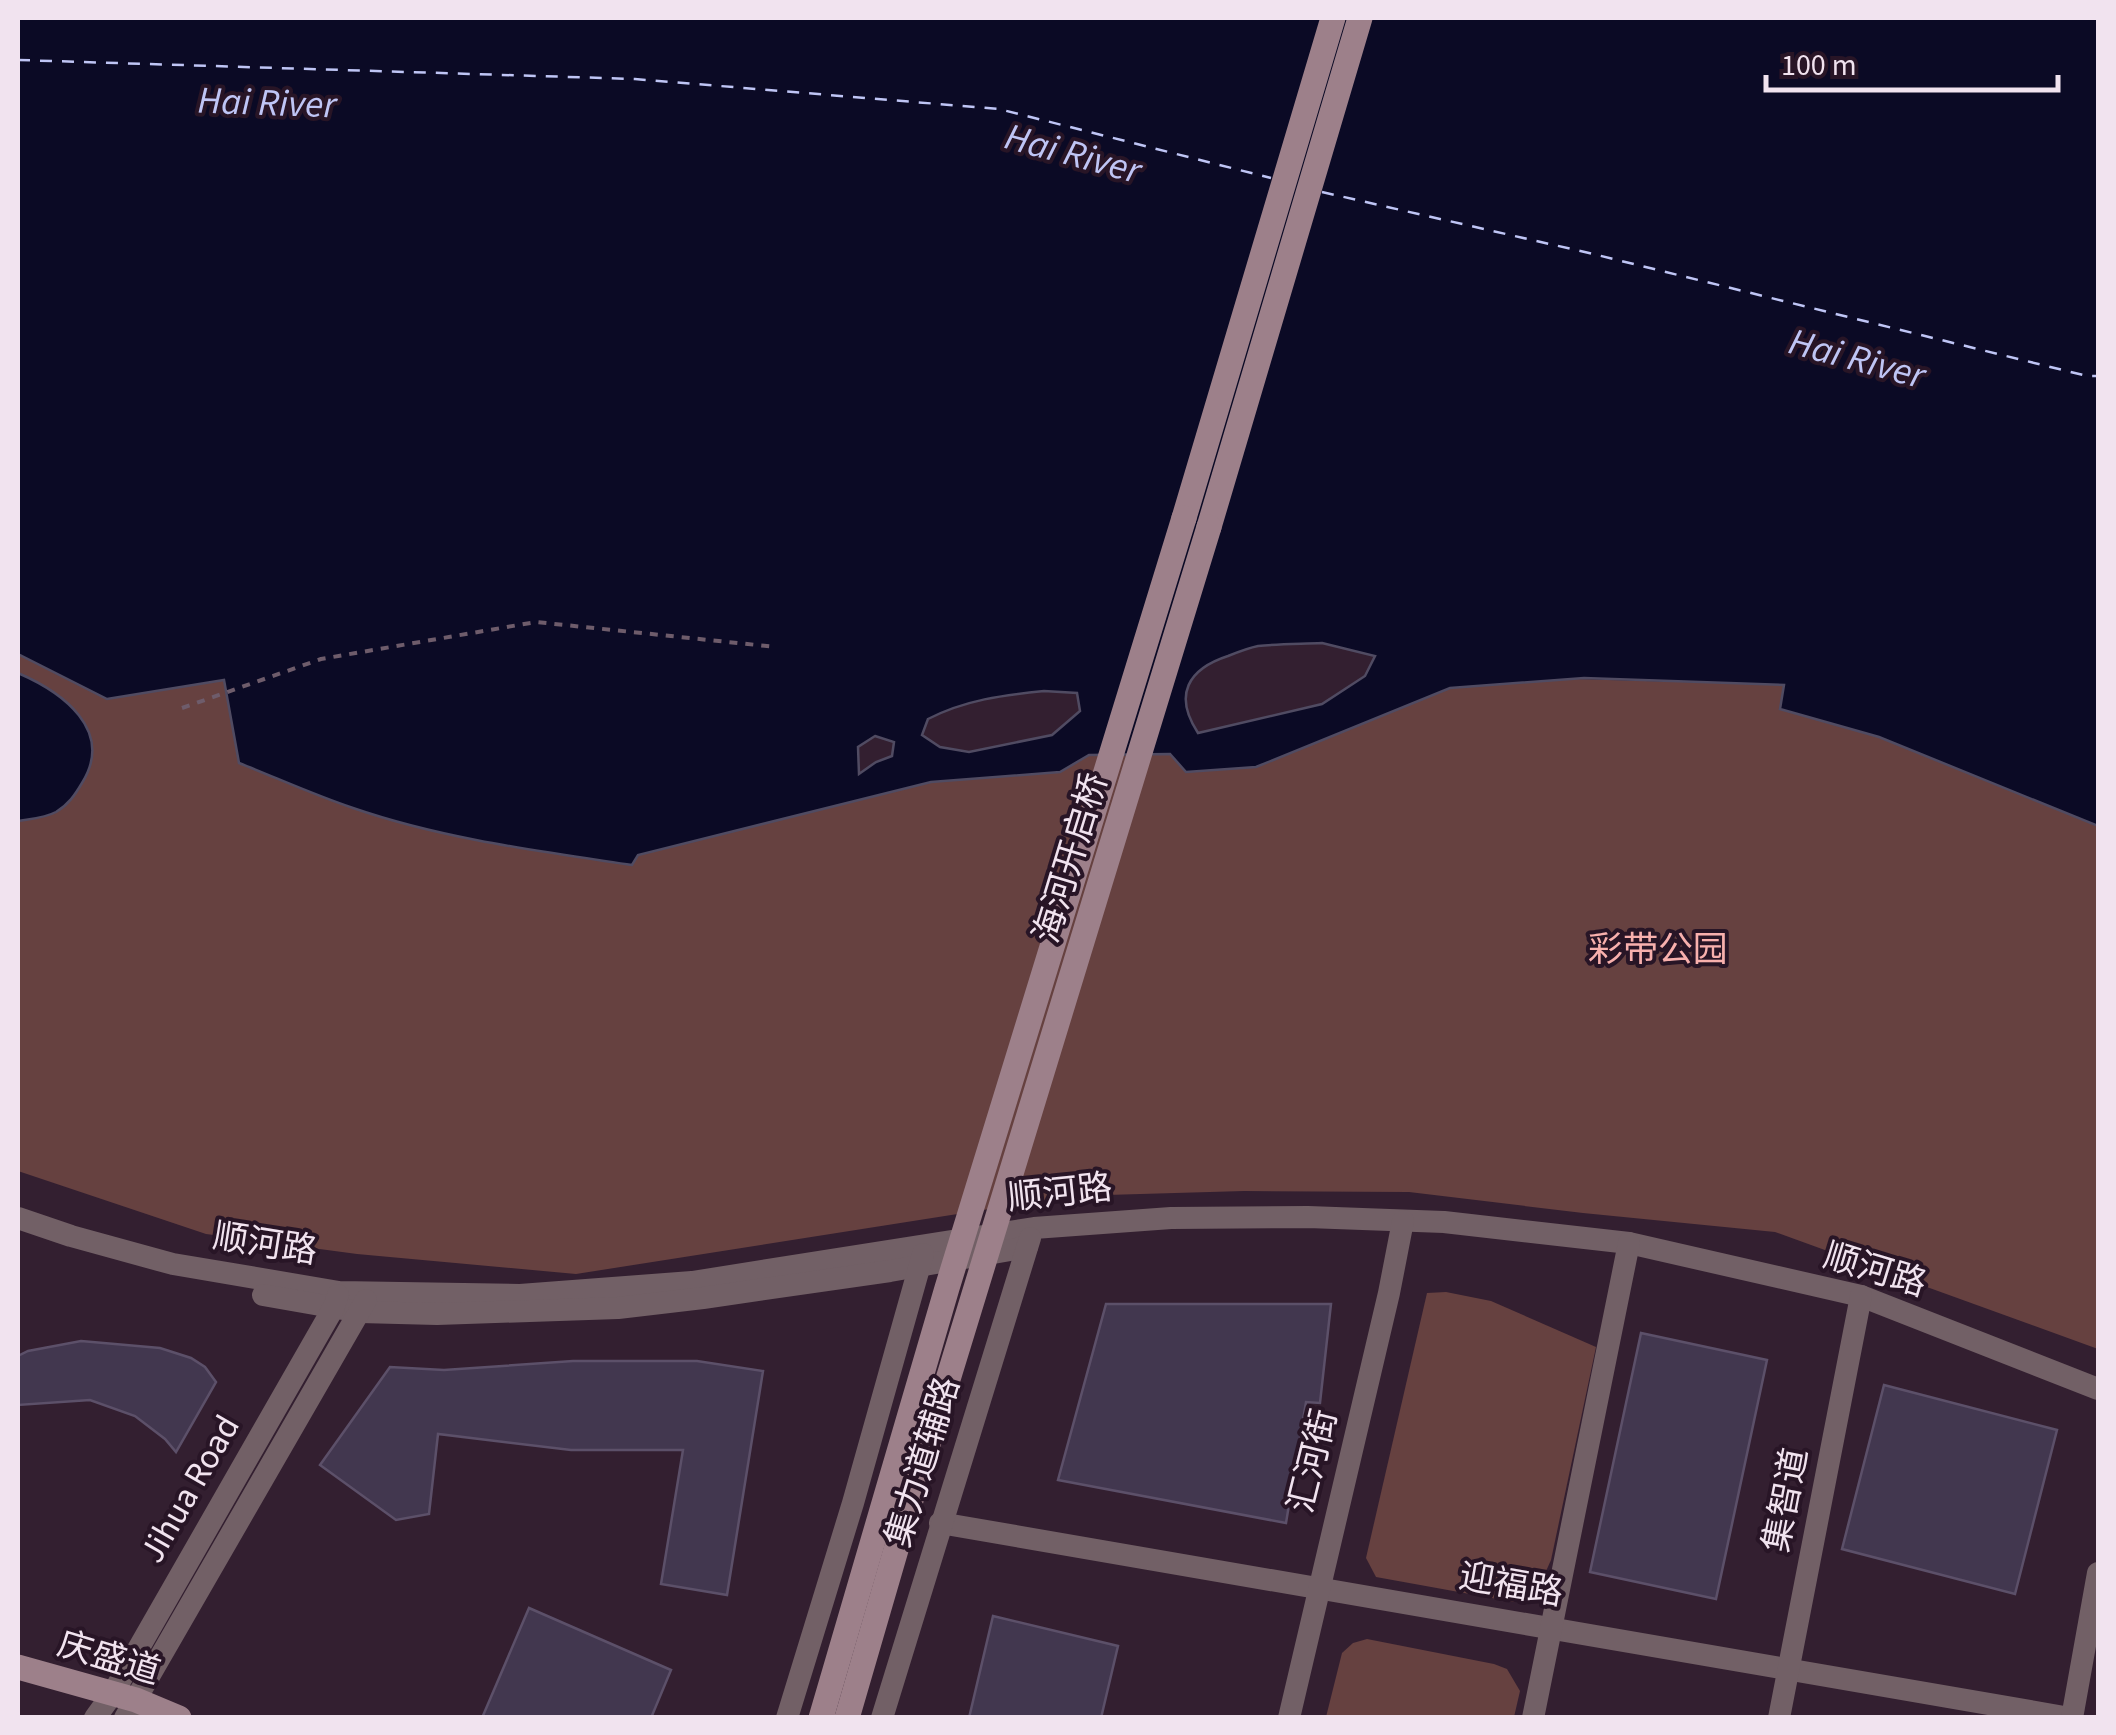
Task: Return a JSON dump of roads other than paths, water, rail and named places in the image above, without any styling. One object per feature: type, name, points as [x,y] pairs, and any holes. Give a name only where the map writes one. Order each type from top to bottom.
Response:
[{"type":"main road","name":"海河开启桥","points":[[821,1718],[947,1288],[1333,18]]},
{"type":"main road","name":"海河开启桥","points":[[847,1718],[1360,18]]},
{"type":"main road","name":"庆盛道","points":[[18,1667],[179,1718]]},
{"type":"street","name":"顺河路","points":[[18,1234],[166,1277],[365,1302],[692,1282],[923,1256],[1171,1218],[1308,1217],[1444,1222],[1629,1243],[1860,1296],[2098,1389]]},
{"type":"street","name":"顺河路","points":[[18,1218],[173,1264],[337,1300]]},
{"type":"street","name":"汇河街","points":[[1288,1718],[1403,1221]]},
{"type":"street","name":"集力道辅路","points":[[882,1718],[1030,1237]]},
{"type":"street","points":[[1534,1718],[1629,1243]]},
{"type":"street","name":"集力道辅路","points":[[787,1718],[923,1256]]},
{"type":"street","name":"集智道","points":[[1778,1718],[1860,1296]]},
{"type":"street","name":"Jihua Road","points":[[125,1703],[337,1300]]},
{"type":"street","name":"Jihua Road","points":[[96,1718],[125,1703],[365,1302]]},
{"type":"street","name":"迎福路","points":[[940,1523],[2071,1718]]},
{"type":"street","points":[[2071,1718],[2098,1572]]},
{"type":"water","name":"Hai River","points":[[18,18],[2098,18],[2098,826],[1879,737],[1780,709],[1784,685],[1584,678],[1450,688],[1256,767],[1186,772],[1170,754],[1089,755],[1060,772],[931,782],[638,855],[632,865],[421,828],[338,803],[239,763],[224,680],[107,699],[18,654]],"holes":[[[1322,643],[1375,656],[1365,676],[1322,704],[1198,733],[1190,719],[1186,695],[1194,676],[1203,668],[1258,646]],[[1044,691],[1077,693],[1080,711],[1052,735],[969,752],[940,747],[922,735],[928,719],[984,699]],[[875,736],[894,742],[892,756],[859,774],[858,747]]]},
{"type":"water","points":[[18,673],[66,702],[88,730],[92,746],[91,764],[68,803],[52,814],[18,821]]},
{"type":"park label","name":"彩带公园","points":[[1658,950]]}]
